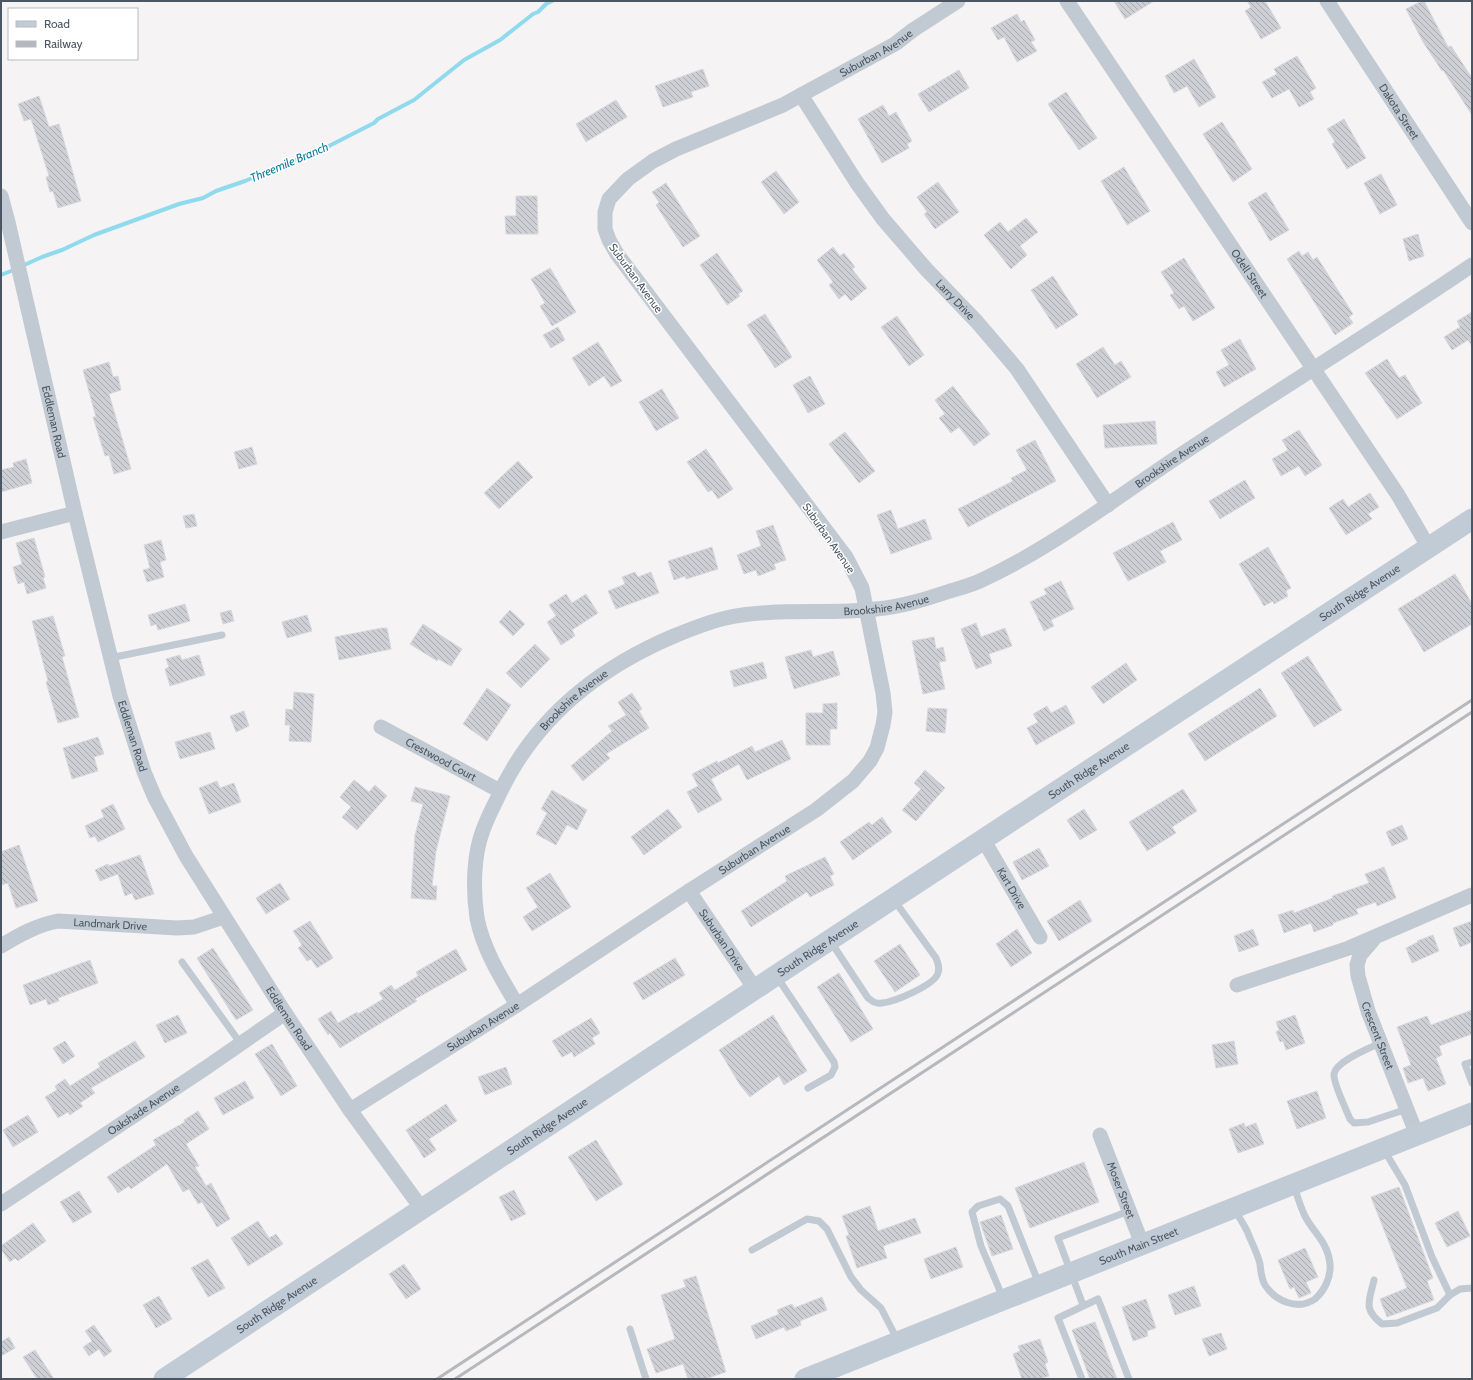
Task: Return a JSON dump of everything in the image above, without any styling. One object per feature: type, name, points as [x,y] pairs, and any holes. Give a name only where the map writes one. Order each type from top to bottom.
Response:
[{"type":"street","name":"Suburban Avenue","points":[[350,1110],[517,1005],[816,810],[853,780],[870,761],[877,748],[884,726],[884,712],[883,692],[862,588],[846,557],[617,254],[604,229],[605,212],[609,199],[628,179],[653,161],[676,149],[783,105],[895,44],[913,30],[958,1]]},
{"type":"street","name":"Odell Street","points":[[1068,1],[1313,370],[1398,495],[1429,548]]},
{"type":"street","name":"Dakota Street","points":[[1327,1],[1472,223]]},
{"type":"street","name":"Larry Drive","points":[[801,95],[857,183],[883,219],[926,269],[977,322],[1017,369],[1108,505]]},
{"type":"street","name":"Eddleman Road","points":[[1,196],[110,658],[120,696],[144,772],[155,798],[186,856],[224,918],[350,1110],[422,1209]]},
{"type":"street","name":"Brookshire Avenue","points":[[517,1005],[498,973],[483,939],[478,921],[474,869],[481,833],[506,780],[532,740],[562,707],[609,669],[647,647],[691,629],[726,618],[767,613],[879,609],[919,601],[977,582],[1073,529],[1183,453],[1313,370],[1472,265]]},
{"type":"street","points":[[1,532],[76,513]]},
{"type":"street","name":"South Ridge Avenue","points":[[164,1379],[1472,519]]},
{"type":"street","name":"Crestwood Court","points":[[381,727],[500,791]]},
{"type":"street","name":"Kart Drive","points":[[984,839],[1040,937]]},
{"type":"street","name":"Suburban Drive","points":[[689,892],[755,989]]},
{"type":"street","name":"Crescent Street","points":[[1237,985],[1349,948],[1472,895]]},
{"type":"street","name":"Landmark Drive","points":[[1,946],[20,934],[58,921],[177,928],[194,927],[224,918]]},
{"type":"street","name":"Crescent Street","points":[[1375,938],[1360,955],[1357,965],[1358,976],[1368,1011],[1417,1135]]},
{"type":"street","name":"Oakshade Avenue","points":[[1,1204],[285,1013]]},
{"type":"street","name":"South Main Street","points":[[805,1379],[1472,1113]]},
{"type":"street","name":"Moser Street","points":[[1100,1135],[1142,1244]]},
{"type":"lane","points":[[110,658],[222,635]]},
{"type":"lane","points":[[830,940],[868,998],[875,1003],[883,1003],[918,990],[930,983],[938,974],[939,966],[936,958],[893,899]]},
{"type":"lane","points":[[182,962],[240,1044]]},
{"type":"lane","points":[[775,976],[834,1062],[835,1067],[831,1075],[808,1088]]},
{"type":"lane","points":[[1380,1043],[1342,1063],[1336,1069],[1334,1074],[1335,1081],[1350,1119],[1354,1123],[1368,1122],[1407,1109]]},
{"type":"lane","points":[[1472,1062],[1465,1064],[1472,1082]]},
{"type":"lane","points":[[1384,1148],[1405,1186],[1432,1257],[1450,1295]]},
{"type":"lane","points":[[1235,1208],[1247,1230],[1260,1263],[1261,1276],[1265,1286],[1276,1297],[1284,1302],[1299,1304],[1309,1302],[1320,1294],[1325,1287],[1329,1274],[1330,1263],[1322,1239],[1306,1218],[1294,1185]]},
{"type":"lane","points":[[1004,1300],[979,1239],[972,1212],[978,1206],[1000,1199],[1008,1206],[1039,1286]]},
{"type":"lane","points":[[1083,1305],[1058,1238],[1129,1211]]},
{"type":"lane","points":[[752,1250],[806,1219],[819,1221],[827,1229],[851,1277],[861,1290],[881,1308],[898,1341]]},
{"type":"lane","points":[[1374,1280],[1368,1305],[1372,1316],[1382,1324],[1397,1323],[1437,1308],[1450,1295],[1460,1290],[1472,1288]]},
{"type":"lane","points":[[1082,1379],[1058,1318],[1098,1299],[1129,1379]]},
{"type":"lane","points":[[630,1329],[646,1379]]},
{"type":"building","points":[[1114,1],[1154,1],[1125,19]]},
{"type":"building","points":[[1247,1],[1265,1],[1281,28],[1261,39],[1245,11],[1251,7]]},
{"type":"building","points":[[1424,1],[1448,47],[1451,46],[1472,78],[1472,115],[1423,42],[1406,9]]},
{"type":"building","points":[[1017,14],[1021,22],[1024,20],[1035,40],[1031,42],[1037,51],[1017,62],[1004,37],[998,40],[991,28]]},
{"type":"building","points":[[1297,56],[1316,88],[1310,92],[1314,99],[1299,107],[1289,89],[1272,98],[1262,82],[1277,74],[1274,69]]},
{"type":"building","points":[[1194,59],[1216,97],[1199,107],[1187,86],[1174,93],[1165,76]]},
{"type":"building","points":[[703,69],[709,86],[691,92],[693,97],[663,107],[655,86]]},
{"type":"building","points":[[959,70],[969,88],[929,112],[918,94]]},
{"type":"building","points":[[1066,92],[1097,138],[1079,150],[1048,104]]},
{"type":"building","points":[[39,96],[49,127],[59,124],[81,201],[58,208],[53,191],[50,192],[46,177],[49,176],[31,119],[24,121],[18,104]]},
{"type":"building","points":[[616,100],[627,117],[586,142],[576,124]]},
{"type":"building","points":[[883,105],[889,116],[896,112],[912,141],[907,144],[909,148],[882,163],[858,119]]},
{"type":"building","points":[[1344,119],[1366,158],[1347,169],[1332,144],[1335,142],[1327,129]]},
{"type":"building","points":[[1222,122],[1252,169],[1233,182],[1203,134]]},
{"type":"building","points":[[1124,167],[1150,211],[1127,225],[1101,181]]},
{"type":"building","points":[[776,171],[799,202],[784,214],[761,182]]},
{"type":"building","points":[[1381,174],[1397,205],[1380,214],[1364,183]]},
{"type":"building","points":[[938,182],[959,212],[935,229],[924,214],[927,212],[917,197]]},
{"type":"building","points":[[666,183],[700,236],[683,247],[656,205],[659,202],[652,192]]},
{"type":"building","points":[[1266,192],[1289,230],[1270,241],[1248,203]]},
{"type":"building","points":[[516,196],[537,196],[538,234],[506,234],[505,216],[516,216]]},
{"type":"building","points":[[1026,218],[1038,232],[1020,246],[1027,255],[1011,269],[984,235],[1000,222],[1008,232]]},
{"type":"building","points":[[1418,234],[1424,256],[1409,261],[1403,239]]},
{"type":"building","points":[[833,247],[840,256],[844,253],[855,267],[852,269],[867,288],[851,301],[845,294],[839,299],[829,285],[833,282],[817,260]]},
{"type":"building","points":[[1299,251],[1302,256],[1308,252],[1313,260],[1317,257],[1353,314],[1349,317],[1353,323],[1335,335],[1287,259]]},
{"type":"building","points":[[717,253],[743,291],[738,294],[740,296],[727,305],[700,265]]},
{"type":"building","points":[[1184,258],[1215,308],[1193,321],[1184,306],[1179,309],[1170,295],[1174,293],[1161,272]]},
{"type":"building","points":[[550,268],[576,312],[552,326],[540,306],[545,303],[531,279]]},
{"type":"building","points":[[1053,276],[1078,315],[1056,329],[1031,290]]},
{"type":"building","points":[[1472,312],[1472,346],[1468,340],[1452,350],[1444,337],[1460,327],[1457,321]]},
{"type":"building","points":[[765,314],[792,357],[775,368],[747,325]]},
{"type":"building","points":[[897,316],[924,355],[909,366],[881,327]]},
{"type":"building","points":[[558,327],[565,340],[551,348],[543,335]]},
{"type":"building","points":[[1240,339],[1256,369],[1224,387],[1216,372],[1229,365],[1221,350]]},
{"type":"building","points":[[598,342],[622,381],[611,387],[604,376],[589,386],[572,358]]},
{"type":"building","points":[[1103,347],[1115,365],[1121,361],[1131,377],[1097,398],[1076,364]]},
{"type":"building","points":[[1387,359],[1399,378],[1405,375],[1422,403],[1397,419],[1365,373]]},
{"type":"building","points":[[109,362],[113,377],[118,376],[121,390],[109,394],[131,469],[114,474],[109,455],[105,456],[93,417],[96,417],[83,370]]},
{"type":"building","points":[[810,376],[825,404],[808,413],[793,385]]},
{"type":"building","points":[[953,386],[990,434],[974,446],[959,427],[951,433],[939,418],[945,414],[935,400]]},
{"type":"building","points":[[662,389],[679,418],[656,431],[639,402]]},
{"type":"building","points":[[1155,421],[1157,444],[1105,448],[1103,425]]},
{"type":"building","points":[[1299,430],[1322,465],[1305,476],[1299,466],[1281,476],[1272,459],[1288,450],[1282,440]]},
{"type":"building","points":[[845,432],[875,471],[859,483],[829,444]]},
{"type":"building","points":[[1035,440],[1056,481],[968,527],[958,509],[1013,481],[1011,478],[1027,470],[1016,450]]},
{"type":"building","points":[[252,447],[257,464],[239,469],[234,452]]},
{"type":"building","points":[[706,449],[733,489],[718,499],[712,490],[708,492],[687,462]]},
{"type":"building","points":[[26,459],[32,483],[1,492],[1,470],[14,467],[13,463]]},
{"type":"building","points":[[518,461],[533,477],[499,509],[484,493]]},
{"type":"building","points":[[1245,480],[1255,498],[1220,519],[1209,501]]},
{"type":"building","points":[[1370,493],[1379,507],[1368,514],[1372,519],[1346,535],[1329,508],[1343,499],[1348,507]]},
{"type":"building","points":[[891,510],[898,529],[925,519],[932,539],[891,554],[877,515]]},
{"type":"building","points":[[194,514],[197,526],[186,528],[183,516]]},
{"type":"building","points":[[1173,522],[1182,540],[1160,551],[1166,562],[1128,581],[1113,553]]},
{"type":"building","points":[[773,525],[786,560],[774,564],[776,569],[758,576],[756,570],[744,574],[737,555],[761,546],[756,531]]},
{"type":"building","points":[[34,538],[45,577],[43,578],[46,588],[27,594],[24,582],[18,584],[13,567],[22,564],[16,543]]},
{"type":"building","points":[[161,540],[166,560],[160,562],[164,577],[147,582],[143,570],[150,568],[144,545]]},
{"type":"building","points":[[712,547],[718,569],[686,579],[685,576],[674,580],[668,561]]},
{"type":"building","points":[[1268,547],[1291,588],[1286,591],[1288,596],[1274,604],[1273,601],[1264,606],[1239,564]]},
{"type":"building","points":[[635,572],[638,577],[651,572],[659,593],[616,609],[608,591],[625,584],[622,577]]},
{"type":"building","points":[[1455,574],[1472,604],[1472,624],[1424,652],[1398,609]]},
{"type":"building","points":[[1061,581],[1074,609],[1051,620],[1054,626],[1044,631],[1030,602],[1047,594],[1044,589]]},
{"type":"building","points":[[566,594],[572,603],[586,594],[598,613],[572,630],[575,636],[561,645],[547,622],[556,616],[549,605]]},
{"type":"building","points":[[185,604],[190,621],[158,630],[156,624],[151,626],[148,615]]},
{"type":"building","points":[[231,610],[234,621],[223,624],[220,613]]},
{"type":"building","points":[[510,610],[525,624],[513,636],[499,622]]},
{"type":"building","points":[[307,615],[312,631],[287,638],[282,622]]},
{"type":"building","points":[[53,616],[65,656],[62,657],[79,717],[58,723],[46,682],[48,681],[32,621]]},
{"type":"building","points":[[976,623],[981,637],[1005,628],[1012,646],[989,654],[992,663],[976,669],[961,629]]},
{"type":"building","points":[[423,624],[462,649],[451,666],[438,659],[437,661],[410,644]]},
{"type":"building","points":[[387,628],[391,649],[339,660],[335,637]]},
{"type":"building","points":[[934,637],[936,649],[943,647],[946,661],[939,662],[945,689],[923,694],[912,641]]},
{"type":"building","points":[[535,644],[550,659],[521,688],[506,673]]},
{"type":"building","points":[[811,650],[813,657],[833,651],[840,675],[794,689],[785,657]]},
{"type":"building","points":[[180,655],[182,660],[199,655],[205,675],[170,686],[165,669],[169,667],[166,659]]},
{"type":"building","points":[[1308,656],[1342,710],[1314,727],[1281,673]]},
{"type":"building","points":[[763,662],[767,678],[734,687],[730,671]]},
{"type":"building","points":[[1126,663],[1137,680],[1103,704],[1091,687]]},
{"type":"building","points":[[487,688],[511,705],[487,741],[463,724]]},
{"type":"building","points":[[1260,688],[1277,716],[1205,761],[1188,734]]},
{"type":"building","points":[[294,692],[314,694],[311,742],[289,741],[290,725],[285,725],[286,709],[293,710]]},
{"type":"building","points":[[632,693],[642,709],[639,711],[649,728],[606,754],[610,758],[583,781],[571,766],[612,731],[608,726],[626,715],[618,702]]},
{"type":"building","points":[[837,703],[837,729],[830,729],[830,745],[806,745],[806,713],[823,713],[823,704]]},
{"type":"building","points":[[1066,705],[1075,723],[1036,745],[1027,728],[1038,722],[1033,714],[1047,706],[1051,713]]},
{"type":"building","points":[[928,708],[947,709],[945,733],[926,731]]},
{"type":"building","points":[[244,711],[249,726],[236,732],[230,716]]},
{"type":"building","points":[[210,732],[215,749],[180,759],[175,742]]},
{"type":"building","points":[[98,737],[104,754],[94,757],[98,771],[72,779],[63,748]]},
{"type":"building","points":[[782,740],[791,759],[747,780],[739,764],[711,779],[722,800],[698,813],[687,792],[698,786],[692,774],[717,761],[718,763],[752,746],[755,752]]},
{"type":"building","points":[[925,770],[945,788],[916,821],[902,810],[921,789],[914,783]]},
{"type":"building","points":[[354,780],[369,792],[375,785],[387,796],[357,830],[342,817],[351,807],[340,797]]},
{"type":"building","points":[[217,781],[220,788],[234,783],[241,802],[209,814],[199,788]]},
{"type":"building","points":[[415,787],[450,796],[436,851],[432,886],[437,886],[436,900],[411,898],[415,835],[423,804],[411,801]]},
{"type":"building","points":[[1183,789],[1197,811],[1172,827],[1176,833],[1147,851],[1129,822]]},
{"type":"building","points":[[552,790],[587,810],[577,830],[567,825],[556,845],[536,834],[547,813],[541,809]]},
{"type":"building","points":[[113,804],[125,829],[98,842],[95,836],[90,838],[85,826],[104,817],[101,810]]},
{"type":"building","points":[[668,809],[682,827],[644,855],[631,837]]},
{"type":"building","points":[[1084,809],[1097,830],[1080,840],[1067,820]]},
{"type":"building","points":[[882,817],[892,832],[853,860],[840,842],[869,822],[872,825]]},
{"type":"building","points":[[1402,825],[1408,839],[1392,846],[1386,832]]},
{"type":"building","points":[[19,845],[38,901],[16,908],[8,883],[1,885],[1,852]]},
{"type":"building","points":[[1039,848],[1049,866],[1022,880],[1013,862]]},
{"type":"building","points":[[140,855],[154,894],[135,900],[132,893],[125,896],[118,874],[100,881],[95,870],[108,864],[109,866]]},
{"type":"building","points":[[825,857],[834,874],[830,876],[834,885],[810,897],[807,892],[751,927],[741,911],[787,881],[785,876]]},
{"type":"building","points":[[1384,867],[1396,898],[1377,906],[1376,902],[1356,909],[1358,914],[1314,932],[1311,923],[1284,933],[1278,915],[1293,910],[1294,913],[1333,898],[1332,896],[1369,883],[1365,874]]},
{"type":"building","points":[[550,873],[571,907],[532,931],[523,917],[538,907],[526,888]]},
{"type":"building","points":[[280,883],[290,899],[266,914],[256,898]]},
{"type":"building","points":[[1080,900],[1092,921],[1059,941],[1047,921]]},
{"type":"building","points":[[310,921],[333,958],[317,968],[311,959],[307,961],[298,948],[302,945],[293,931]]},
{"type":"building","points":[[1472,921],[1472,942],[1460,947],[1453,928]]},
{"type":"building","points":[[1017,929],[1032,953],[1011,967],[996,944]]},
{"type":"building","points":[[1253,929],[1259,945],[1239,952],[1234,936]]},
{"type":"building","points":[[1433,935],[1439,951],[1412,963],[1406,948],[1418,942],[1417,941]]},
{"type":"building","points":[[900,944],[920,975],[895,992],[874,961]]},
{"type":"building","points":[[213,948],[253,1010],[236,1020],[197,958]]},
{"type":"building","points":[[456,949],[467,970],[415,999],[417,1001],[340,1048],[330,1033],[328,1035],[318,1019],[331,1011],[338,1023],[357,1012],[358,1014],[383,999],[379,993],[391,985],[395,990],[418,976],[416,972]]},
{"type":"building","points":[[675,958],[685,975],[643,1000],[633,983]]},
{"type":"building","points":[[90,960],[98,983],[58,998],[59,1001],[48,1005],[46,999],[30,1005],[23,985]]},
{"type":"building","points":[[839,973],[873,1029],[851,1042],[817,987]]},
{"type":"building","points":[[1472,1010],[1472,1034],[1439,1046],[1442,1055],[1436,1058],[1446,1084],[1428,1091],[1423,1078],[1408,1083],[1403,1068],[1411,1065],[1397,1027],[1427,1016],[1431,1025]]},
{"type":"building","points":[[178,1015],[187,1033],[165,1043],[156,1025]]},
{"type":"building","points":[[773,1015],[807,1071],[784,1085],[779,1076],[750,1097],[740,1085],[719,1050]]},
{"type":"building","points":[[1295,1015],[1305,1043],[1286,1050],[1283,1041],[1280,1042],[1276,1032],[1279,1030],[1276,1022]]},
{"type":"building","points":[[591,1018],[600,1033],[592,1038],[595,1044],[574,1057],[572,1052],[562,1057],[552,1041]]},
{"type":"building","points":[[65,1041],[75,1056],[63,1064],[53,1048]]},
{"type":"building","points":[[135,1041],[145,1057],[91,1088],[95,1093],[80,1103],[83,1106],[70,1115],[68,1112],[58,1118],[45,1097],[57,1090],[55,1086],[65,1079],[70,1086],[100,1067],[98,1063]]},
{"type":"building","points":[[1234,1041],[1238,1064],[1216,1068],[1212,1045]]},
{"type":"building","points":[[272,1044],[297,1086],[281,1096],[255,1054]]},
{"type":"building","points":[[506,1067],[512,1084],[485,1095],[478,1077]]},
{"type":"building","points":[[245,1081],[254,1098],[223,1115],[214,1098]]},
{"type":"building","points":[[1317,1091],[1326,1118],[1297,1129],[1287,1101]]},
{"type":"building","points":[[446,1104],[457,1121],[429,1139],[436,1150],[424,1158],[406,1130]]},
{"type":"building","points":[[198,1111],[209,1129],[186,1144],[199,1166],[195,1167],[206,1186],[211,1183],[230,1219],[217,1227],[202,1202],[198,1204],[189,1189],[183,1192],[167,1164],[131,1189],[129,1186],[118,1193],[107,1177],[156,1145],[153,1140],[185,1122],[184,1120]]},
{"type":"building","points":[[28,1115],[38,1132],[13,1147],[3,1130]]},
{"type":"building","points":[[1244,1123],[1245,1127],[1256,1123],[1264,1144],[1238,1153],[1229,1129]]},
{"type":"building","points":[[596,1140],[623,1184],[596,1201],[568,1157]]},
{"type":"building","points":[[1084,1162],[1099,1202],[1030,1228],[1015,1188]]},
{"type":"building","points":[[1399,1187],[1433,1278],[1427,1281],[1434,1300],[1387,1317],[1380,1299],[1407,1288],[1371,1197]]},
{"type":"building","points":[[514,1190],[526,1214],[511,1221],[499,1197]]},
{"type":"building","points":[[79,1191],[92,1212],[73,1223],[60,1202]]},
{"type":"building","points":[[870,1206],[878,1231],[915,1218],[921,1233],[883,1246],[887,1258],[857,1268],[846,1236],[849,1235],[842,1216]]},
{"type":"building","points":[[1458,1211],[1470,1236],[1447,1247],[1435,1223]]},
{"type":"building","points":[[1001,1215],[1013,1249],[992,1256],[980,1222]]},
{"type":"building","points":[[258,1221],[269,1238],[276,1234],[283,1244],[248,1266],[231,1238]]},
{"type":"building","points":[[33,1223],[46,1241],[18,1261],[15,1258],[10,1262],[1,1249],[1,1246]]},
{"type":"building","points":[[956,1247],[963,1267],[931,1279],[924,1259]]},
{"type":"building","points":[[1305,1248],[1318,1277],[1306,1282],[1311,1293],[1299,1298],[1294,1287],[1290,1289],[1278,1260]]},
{"type":"building","points":[[208,1259],[225,1288],[208,1297],[191,1268]]},
{"type":"building","points":[[404,1264],[421,1289],[406,1299],[389,1274]]},
{"type":"building","points":[[696,1276],[726,1372],[705,1379],[688,1379],[683,1364],[656,1373],[647,1349],[675,1339],[661,1295],[686,1287],[683,1280]]},
{"type":"building","points":[[1194,1286],[1201,1306],[1175,1315],[1168,1295]]},
{"type":"building","points":[[159,1296],[172,1319],[156,1328],[143,1305]]},
{"type":"building","points":[[822,1297],[827,1310],[800,1321],[801,1325],[786,1331],[784,1327],[756,1339],[751,1326],[779,1314],[777,1310],[792,1304],[794,1308]]},
{"type":"building","points":[[1146,1299],[1156,1328],[1147,1331],[1148,1336],[1133,1341],[1122,1307]]},
{"type":"building","points":[[1095,1322],[1117,1379],[1090,1379],[1072,1330]]},
{"type":"building","points":[[94,1325],[112,1351],[104,1357],[99,1349],[89,1356],[83,1347],[92,1341],[85,1331]]},
{"type":"building","points":[[1221,1333],[1227,1349],[1209,1356],[1202,1339]]},
{"type":"building","points":[[9,1337],[15,1348],[1,1356],[1,1342]]},
{"type":"building","points":[[1040,1339],[1048,1362],[1045,1364],[1049,1376],[1040,1379],[1022,1379],[1013,1354],[1020,1351],[1018,1346]]},
{"type":"building","points":[[35,1350],[54,1379],[37,1379],[23,1357]]},
{"type":"waterway","name":"Threemile Branch","points":[[22,266],[94,235],[179,204],[203,198],[216,191],[245,181],[329,146],[414,100],[464,60],[500,40],[533,14],[538,12],[546,4],[552,1]]},
{"type":"waterway","name":"Threemile Branch","points":[[1,275],[16,269]]},
{"type":"railway","points":[[437,1379],[1472,700]]},
{"type":"railway","points":[[455,1379],[1472,712]]}]
